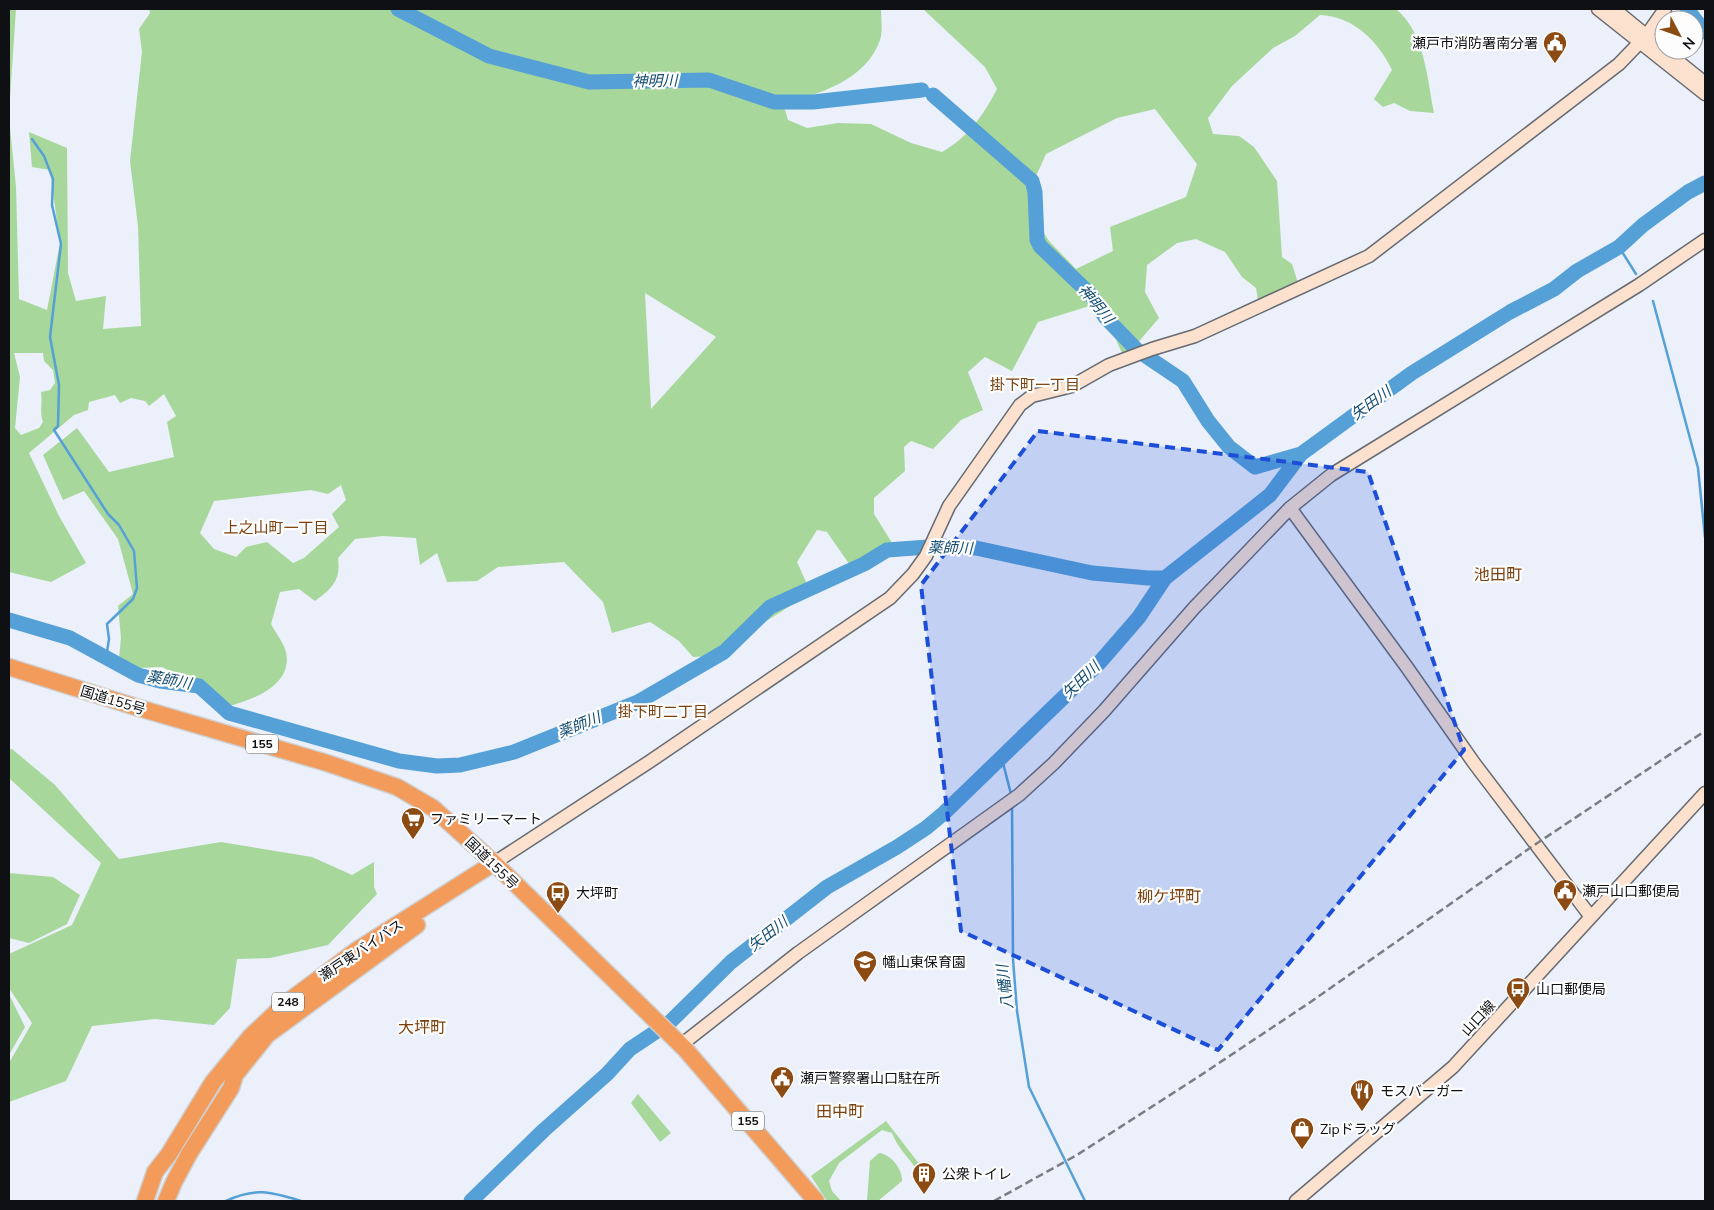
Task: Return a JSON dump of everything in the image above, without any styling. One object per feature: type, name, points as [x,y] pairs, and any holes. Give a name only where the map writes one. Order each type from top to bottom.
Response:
[{"type":"highway","name":"国道155号","points":[[9,667],[148,711],[327,763],[397,787],[433,808],[680,1043],[816,1201]]},
{"type":"highway","name":"瀬戸東バイパス","points":[[145,1201],[155,1172],[169,1154],[213,1082],[250,1037],[285,1004],[357,950],[496,866]]},
{"type":"highway","name":"瀬戸東バイパス","points":[[166,1201],[174,1182],[231,1088],[235,1075],[267,1035],[496,866]]},
{"type":"street","points":[[1598,9],[1654,45]]},
{"type":"street","points":[[1614,9],[1642,39],[1705,94]]},
{"type":"street","points":[[496,866],[890,598],[913,574],[926,556],[941,521],[958,491],[1020,405],[1032,396],[1072,386],[1109,365],[1195,336],[1369,256],[1560,108],[1605,76],[1642,39],[1665,9]]},
{"type":"street","points":[[1677,60],[1705,82]]},
{"type":"street","points":[[680,1043],[798,953],[1010,801],[1054,763],[1104,711],[1194,608],[1290,508],[1331,475],[1607,305],[1705,240]]},
{"type":"street","points":[[1290,508],[1474,764],[1591,917]]},
{"type":"street","name":"山口線","points":[[1296,1201],[1453,1067],[1705,794]]},
{"type":"highlighted area","points":[[1038,431],[1368,472],[1464,750],[1218,1050],[961,931],[921,585]]},
{"type":"green space","points":[[9,9],[16,9],[9,113]]},
{"type":"green space","points":[[149,9],[881,9],[882,29],[880,40],[873,54],[864,65],[853,75],[826,90],[783,103],[788,120],[807,128],[838,123],[871,124],[911,143],[942,152],[959,140],[974,125],[997,89],[985,67],[923,9],[1396,9],[1406,19],[1419,43],[1427,71],[1434,113],[1410,111],[1394,103],[1383,107],[1374,99],[1392,70],[1372,40],[1354,25],[1343,20],[1332,16],[1320,15],[1295,36],[1273,48],[1232,86],[1208,118],[1213,134],[1239,136],[1254,147],[1277,181],[1282,257],[1292,264],[1298,283],[1258,300],[1256,288],[1242,277],[1225,252],[1196,239],[1177,243],[1147,265],[1145,292],[1159,318],[1129,353],[1123,355],[1099,303],[1038,322],[1012,371],[985,357],[968,372],[983,410],[961,420],[933,449],[911,441],[904,447],[905,471],[874,498],[874,514],[894,546],[854,571],[827,532],[817,530],[797,562],[807,584],[798,601],[711,656],[693,657],[679,641],[650,622],[612,633],[603,602],[564,562],[498,567],[477,581],[447,582],[437,553],[420,565],[416,538],[383,536],[355,539],[338,558],[337,578],[331,588],[315,601],[299,589],[280,592],[271,624],[286,652],[286,664],[283,674],[268,690],[226,707],[203,686],[162,667],[118,669],[121,638],[118,606],[133,594],[118,539],[84,491],[63,500],[43,455],[77,428],[109,472],[174,457],[167,422],[176,416],[164,394],[149,406],[145,401],[131,398],[120,403],[115,395],[89,402],[88,410],[74,415],[29,453],[59,516],[86,563],[51,582],[9,572],[9,117],[16,187],[19,299],[47,310],[60,243],[50,170],[32,167],[29,132],[67,148],[68,273],[76,301],[106,296],[103,329],[141,326],[138,226],[130,161],[142,52],[139,29],[150,13]],"holes":[[[1155,109],[1197,164],[1186,197],[1110,227],[1113,251],[1076,269],[1049,241],[1044,233],[1036,176],[1046,154],[1117,118]],[[645,293],[716,337],[651,409]],[[14,353],[43,353],[44,361],[53,370],[55,383],[50,390],[41,392],[43,422],[39,428],[21,435],[15,428],[20,377]],[[341,485],[346,500],[332,514],[339,527],[304,558],[293,563],[267,542],[246,547],[236,557],[214,549],[200,533],[214,501],[311,490],[328,494]]]},
{"type":"green space","points":[[12,749],[55,785],[119,859],[221,842],[312,857],[352,875],[374,862],[374,887],[377,894],[328,945],[270,958],[237,959],[230,1008],[214,1025],[155,1019],[92,1026],[66,1081],[9,1102],[9,1063],[32,1023],[9,988],[9,954],[72,925],[101,863],[9,778],[9,750]]},
{"type":"green space","points":[[9,873],[53,877],[80,895],[67,924],[29,943],[9,938]]},
{"type":"green space","points":[[9,994],[25,1027],[9,1055]]},
{"type":"green space","points":[[638,1094],[671,1133],[660,1142],[631,1103]]},
{"type":"green space","points":[[886,1121],[924,1170],[920,1173],[901,1149],[892,1133],[882,1130],[839,1163],[829,1181],[832,1191],[841,1201],[827,1201],[811,1176]]},
{"type":"green space","points":[[879,1153],[892,1159],[901,1172],[902,1181],[878,1201],[867,1201],[870,1161]]},
{"type":"waterway","name":"神明川","points":[[398,9],[489,56],[589,82],[709,80],[774,102],[813,102],[922,90]]},
{"type":"waterway","points":[[1687,9],[1705,32]]},
{"type":"waterway","points":[[922,90],[933,95]]},
{"type":"waterway","name":"神明川","points":[[933,95],[1032,181],[1035,192],[1037,240],[1040,246],[1090,294],[1105,317],[1137,350],[1183,381],[1208,421],[1229,447],[1255,467],[1301,454]]},
{"type":"waterway","points":[[32,139],[44,156],[53,179],[52,205],[61,244],[50,337],[59,385],[58,426],[54,430],[108,514],[119,525],[134,551],[137,588],[133,599],[107,624],[109,639],[106,658]]},
{"type":"waterway","name":"矢田川","points":[[471,1201],[544,1130],[607,1074],[630,1049],[669,1023],[731,962],[827,887],[897,847],[926,828],[944,813],[1100,662],[1139,617],[1165,578],[1270,495],[1301,454],[1412,373],[1510,312],[1554,289],[1577,271],[1619,247],[1643,225],[1688,192],[1705,183]]},
{"type":"waterway","points":[[1619,247],[1636,274]]},
{"type":"waterway","points":[[1653,301],[1698,468],[1705,537]]},
{"type":"waterway","name":"薬師川","points":[[9,620],[70,638],[138,675],[160,681],[199,686],[229,713],[399,761],[437,766],[460,765],[514,752],[638,702],[724,652],[770,607],[864,564],[887,550],[942,546],[976,548],[1092,573],[1165,578]]},
{"type":"waterway","name":"八幡川","points":[[997,761],[1003,763],[1011,794]]},
{"type":"waterway","name":"八幡川","points":[[1012,805],[1013,959],[1017,1011],[1029,1087],[1085,1201]]},
{"type":"waterway","points":[[226,1201],[255,1192],[272,1193],[301,1201]]},
{"type":"railway","points":[[994,1201],[1077,1155],[1198,1077],[1312,1001],[1530,848],[1705,731]]},
{"type":"place","name":"瀬戸市消防署南分署","points":[[1555,64]]},
{"type":"place","name":"ファミリーマート","points":[[413,840]]},
{"type":"place","name":"瀬戸山口郵便局","points":[[1565,912]]},
{"type":"place","name":"大坪町","points":[[558,914]]},
{"type":"place","name":"幡山東保育園","points":[[865,983]]},
{"type":"place","name":"山口郵便局","points":[[1518,1010]]},
{"type":"place","name":"瀬戸警察署山口駐在所","points":[[782,1099]]},
{"type":"place","name":"モスバーガー","points":[[1362,1112]]},
{"type":"place","name":"Zipドラッグ","points":[[1302,1150]]},
{"type":"place","name":"公衆トイレ","points":[[924,1195]]},
{"type":"district","name":"掛下町一丁目","points":[[1035,385]]},
{"type":"district","name":"上之山町一丁目","points":[[276,528]]},
{"type":"district","name":"池田町","points":[[1498,574]]},
{"type":"district","name":"掛下町二丁目","points":[[663,712]]},
{"type":"district","name":"柳ケ坪町","points":[[1169,896]]},
{"type":"district","name":"大坪町","points":[[422,1027]]},
{"type":"district","name":"田中町","points":[[840,1111]]}]
